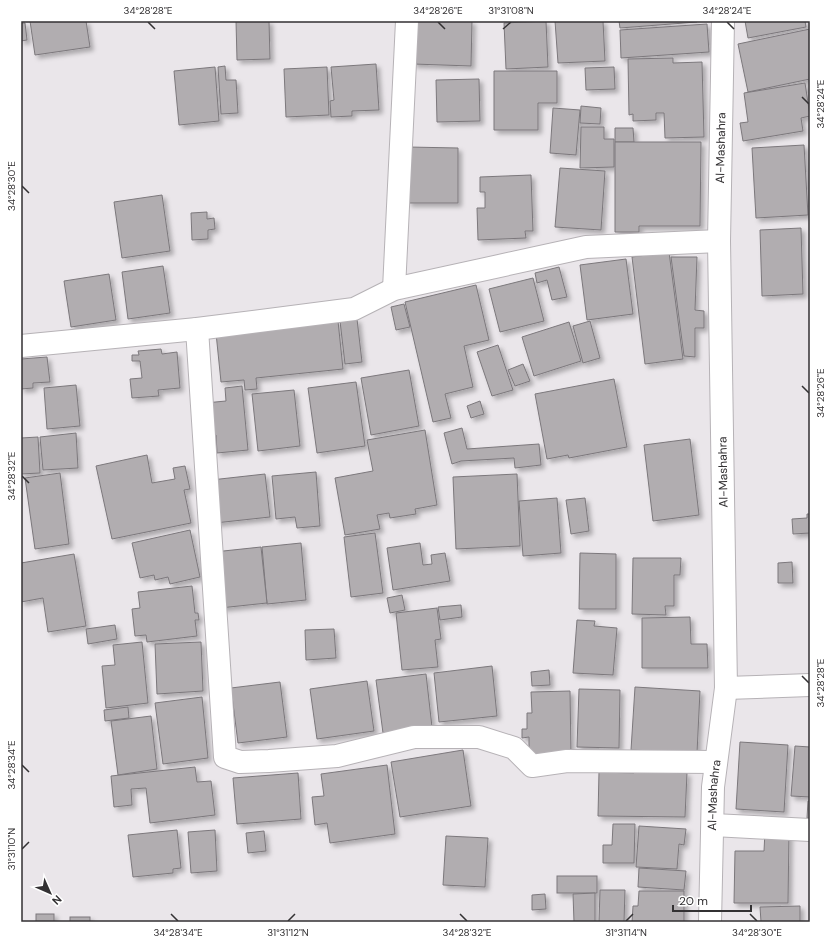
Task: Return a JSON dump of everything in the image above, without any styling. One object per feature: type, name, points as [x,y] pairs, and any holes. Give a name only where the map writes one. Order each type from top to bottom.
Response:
[{"type":"street","points":[[394,289],[407,21]]},
{"type":"street","name":"Al-Mashahra","points":[[710,922],[713,787],[726,688],[719,241],[724,21]]},
{"type":"street","points":[[21,346],[197,329],[354,309],[394,289],[586,247],[719,241]]},
{"type":"street","points":[[197,329],[225,757],[240,762],[338,756],[414,738],[479,737],[514,748],[532,766],[567,761],[716,762]]},
{"type":"street","points":[[726,688],[810,685]]},
{"type":"street","points":[[713,826],[810,830]]},
{"type":"building","points":[[30,21],[86,21],[90,47],[35,55]]},
{"type":"building","points":[[236,21],[269,21],[270,59],[237,60]]},
{"type":"building","points":[[414,21],[472,21],[471,66],[413,64]]},
{"type":"building","points":[[546,21],[548,67],[506,69],[504,23]]},
{"type":"building","points":[[555,21],[603,21],[605,61],[558,63]]},
{"type":"building","points":[[619,21],[697,21],[697,22],[620,28]]},
{"type":"building","points":[[745,21],[805,21],[806,27],[748,38]]},
{"type":"building","points":[[21,23],[25,23],[27,40],[21,41]]},
{"type":"building","points":[[707,24],[709,52],[621,58],[620,30]]},
{"type":"building","points":[[810,29],[810,79],[748,92],[738,44]]},
{"type":"building","points":[[673,58],[673,63],[702,62],[704,137],[665,138],[664,113],[656,113],[656,120],[633,121],[633,114],[629,115],[628,59]]},
{"type":"building","points":[[376,64],[379,110],[352,111],[352,116],[331,117],[330,101],[334,100],[331,67]]},
{"type":"building","points":[[225,66],[226,80],[236,80],[238,113],[221,114],[218,67]]},
{"type":"building","points":[[215,67],[219,121],[179,125],[174,71]]},
{"type":"building","points":[[327,67],[329,115],[286,117],[284,69]]},
{"type":"building","points":[[614,67],[615,89],[586,90],[585,68]]},
{"type":"building","points":[[494,71],[557,71],[557,103],[538,103],[538,130],[494,130]]},
{"type":"building","points":[[479,79],[480,121],[437,122],[436,80]]},
{"type":"building","points":[[805,83],[810,116],[801,118],[803,131],[743,141],[740,123],[748,122],[744,93]]},
{"type":"building","points":[[581,106],[601,108],[600,124],[580,123]]},
{"type":"building","points":[[553,108],[580,110],[576,155],[550,153]]},
{"type":"building","points":[[581,127],[604,127],[604,139],[614,139],[614,167],[580,168]]},
{"type":"building","points":[[615,128],[633,128],[634,142],[615,142]]},
{"type":"building","points":[[615,142],[701,142],[700,226],[639,226],[639,232],[615,232]]},
{"type":"building","points":[[804,145],[808,215],[756,218],[752,148]]},
{"type":"building","points":[[408,147],[458,148],[458,203],[408,203]]},
{"type":"building","points":[[560,168],[605,171],[601,230],[555,227]]},
{"type":"building","points":[[531,175],[533,231],[525,231],[526,238],[478,240],[477,208],[485,208],[485,192],[480,192],[480,177]]},
{"type":"building","points":[[162,195],[170,251],[122,258],[114,202]]},
{"type":"building","points":[[207,212],[207,219],[214,218],[215,229],[208,230],[208,239],[192,240],[191,213]]},
{"type":"building","points":[[801,228],[803,294],[762,296],[760,230]]},
{"type":"building","points":[[669,252],[683,359],[645,364],[632,257]]},
{"type":"building","points":[[671,257],[697,257],[695,310],[704,311],[704,328],[695,328],[695,357],[684,356]]},
{"type":"building","points":[[626,259],[633,314],[587,320],[580,265]]},
{"type":"building","points":[[163,266],[170,313],[128,319],[122,272]]},
{"type":"building","points":[[559,267],[567,297],[552,300],[547,280],[537,283],[535,273]]},
{"type":"building","points":[[109,274],[116,320],[71,327],[64,281]]},
{"type":"building","points":[[533,278],[544,321],[500,332],[489,289]]},
{"type":"building","points":[[476,285],[489,340],[464,346],[473,387],[445,394],[451,418],[433,422],[405,302]]},
{"type":"building","points":[[404,304],[410,327],[396,330],[391,307]]},
{"type":"building","points":[[357,319],[362,362],[345,364],[340,321]]},
{"type":"building","points":[[338,321],[343,369],[256,378],[257,389],[245,390],[244,380],[221,382],[216,333]]},
{"type":"building","points":[[590,321],[600,358],[583,363],[573,326]]},
{"type":"building","points":[[569,322],[581,361],[534,376],[522,337]]},
{"type":"building","points":[[498,345],[513,390],[492,396],[477,352]]},
{"type":"building","points":[[161,349],[162,354],[177,352],[180,388],[158,390],[159,396],[132,398],[130,379],[142,378],[140,361],[132,361],[132,355],[139,355],[138,351]]},
{"type":"building","points":[[47,357],[50,382],[33,383],[33,388],[21,389],[21,359]]},
{"type":"building","points":[[523,364],[530,381],[515,386],[508,370]]},
{"type":"building","points":[[409,370],[419,426],[371,435],[361,378]]},
{"type":"building","points":[[614,379],[627,447],[569,458],[568,455],[547,459],[535,394]]},
{"type":"building","points":[[356,382],[365,446],[317,453],[308,388]]},
{"type":"building","points":[[76,385],[80,426],[47,429],[44,388]]},
{"type":"building","points":[[242,386],[248,450],[217,453],[216,435],[208,435],[205,403],[226,401],[225,388]]},
{"type":"building","points":[[294,390],[300,446],[258,451],[252,394]]},
{"type":"building","points":[[480,401],[484,414],[471,418],[467,406]]},
{"type":"building","points":[[462,428],[467,449],[539,444],[541,465],[515,468],[514,458],[461,461],[452,464],[444,433]]},
{"type":"building","points":[[425,430],[437,505],[415,509],[416,514],[390,518],[389,513],[377,515],[380,529],[345,535],[335,478],[373,471],[367,440]]},
{"type":"building","points":[[76,433],[78,468],[43,470],[40,437]]},
{"type":"building","points":[[38,437],[40,473],[21,474],[21,438]]},
{"type":"building","points":[[690,439],[699,515],[653,521],[644,445]]},
{"type":"building","points":[[147,455],[152,483],[175,479],[173,468],[185,466],[190,489],[184,490],[191,523],[112,539],[96,466]]},
{"type":"building","points":[[316,472],[320,526],[297,528],[295,517],[276,519],[272,476]]},
{"type":"building","points":[[60,473],[69,544],[35,549],[25,478]]},
{"type":"building","points":[[265,474],[270,517],[215,523],[211,480]]},
{"type":"building","points":[[517,474],[520,546],[456,549],[453,477]]},
{"type":"building","points":[[557,498],[561,553],[523,556],[519,501]]},
{"type":"building","points":[[585,498],[589,531],[571,534],[566,500]]},
{"type":"building","points":[[807,514],[810,514],[810,533],[793,534],[792,519],[807,518]]},
{"type":"building","points":[[190,530],[200,577],[170,584],[168,577],[155,580],[154,575],[140,578],[132,543]]},
{"type":"building","points":[[375,533],[383,593],[351,597],[344,537]]},
{"type":"building","points":[[301,543],[306,600],[267,604],[262,547]]},
{"type":"building","points":[[420,543],[423,565],[432,564],[431,555],[445,553],[450,581],[393,590],[387,548]]},
{"type":"building","points":[[261,547],[267,603],[220,608],[214,552]]},
{"type":"building","points":[[580,553],[616,554],[616,609],[579,609]]},
{"type":"building","points":[[74,554],[86,626],[48,632],[43,598],[21,602],[21,563]]},
{"type":"building","points":[[633,558],[681,558],[680,575],[674,575],[674,606],[665,606],[666,615],[632,614]]},
{"type":"building","points":[[792,562],[793,583],[778,583],[778,563]]},
{"type":"building","points":[[192,586],[195,613],[198,613],[199,620],[195,620],[197,636],[147,642],[146,635],[135,636],[132,609],[140,608],[138,592]]},
{"type":"building","points":[[402,595],[405,610],[390,613],[387,598]]},
{"type":"building","points":[[461,605],[462,617],[440,620],[438,607]]},
{"type":"building","points":[[437,608],[441,639],[435,640],[438,667],[402,670],[396,613]]},
{"type":"building","points":[[690,617],[691,644],[707,644],[708,668],[642,668],[642,618]]},
{"type":"building","points":[[577,620],[595,621],[594,626],[617,628],[613,675],[573,673]]},
{"type":"building","points":[[115,625],[117,639],[88,644],[86,629]]},
{"type":"building","points":[[334,629],[336,658],[306,660],[305,630]]},
{"type":"building","points":[[142,642],[148,703],[106,708],[102,666],[115,665],[113,645]]},
{"type":"building","points":[[201,642],[203,691],[157,694],[155,644]]},
{"type":"building","points":[[492,666],[497,716],[439,722],[434,673]]},
{"type":"building","points":[[549,670],[550,685],[532,686],[531,672]]},
{"type":"building","points":[[426,674],[432,727],[383,733],[376,680]]},
{"type":"building","points":[[367,681],[374,731],[317,739],[310,689]]},
{"type":"building","points":[[280,682],[287,737],[238,743],[231,688]]},
{"type":"building","points":[[635,687],[700,691],[697,753],[631,750]]},
{"type":"building","points":[[579,689],[620,690],[619,748],[577,747]]},
{"type":"building","points":[[570,691],[571,754],[529,756],[529,737],[522,738],[522,729],[527,729],[527,713],[532,713],[531,692]]},
{"type":"building","points":[[202,697],[208,758],[163,764],[155,703]]},
{"type":"building","points":[[128,707],[129,718],[105,721],[104,710]]},
{"type":"building","points":[[151,716],[157,769],[118,775],[111,721]]},
{"type":"building","points":[[740,742],[788,745],[784,812],[736,809]]},
{"type":"building","points":[[795,746],[810,747],[810,797],[791,796]]},
{"type":"building","points":[[463,750],[471,806],[400,817],[391,762]]},
{"type":"building","points":[[387,765],[395,834],[330,843],[327,823],[315,825],[312,797],[324,796],[321,774]]},
{"type":"building","points":[[634,765],[651,772],[687,773],[685,817],[598,816],[599,772],[634,773]]},
{"type":"building","points":[[195,767],[197,782],[211,781],[215,815],[150,823],[146,788],[131,789],[132,805],[114,807],[111,776]]},
{"type":"building","points":[[298,773],[301,819],[237,824],[233,778]]},
{"type":"building","points":[[808,801],[810,801],[810,818],[807,818]]},
{"type":"building","points":[[613,824],[635,824],[634,863],[603,863],[603,845],[612,845]]},
{"type":"building","points":[[639,826],[686,829],[684,845],[679,844],[677,869],[636,867]]},
{"type":"building","points":[[177,830],[181,868],[173,869],[173,873],[133,877],[128,835]]},
{"type":"building","points":[[215,830],[217,871],[191,873],[188,832]]},
{"type":"building","points":[[264,831],[266,851],[248,853],[246,833]]},
{"type":"building","points":[[765,831],[789,832],[788,903],[734,903],[735,851],[764,851]]},
{"type":"building","points":[[446,836],[488,838],[485,887],[443,885]]},
{"type":"building","points":[[639,868],[686,871],[684,890],[638,887]]},
{"type":"building","points":[[557,876],[597,876],[597,893],[557,893]]},
{"type":"building","points":[[600,890],[625,890],[624,922],[599,922]]},
{"type":"building","points":[[639,891],[684,891],[684,922],[632,922],[633,906],[638,906]]},
{"type":"building","points":[[595,893],[595,922],[574,922],[573,894]]},
{"type":"building","points":[[545,894],[546,909],[532,910],[532,895]]},
{"type":"building","points":[[800,906],[800,922],[761,922],[760,907]]},
{"type":"building","points":[[36,914],[54,914],[54,922],[36,922]]},
{"type":"building","points":[[70,917],[90,917],[90,922],[70,922]]}]
